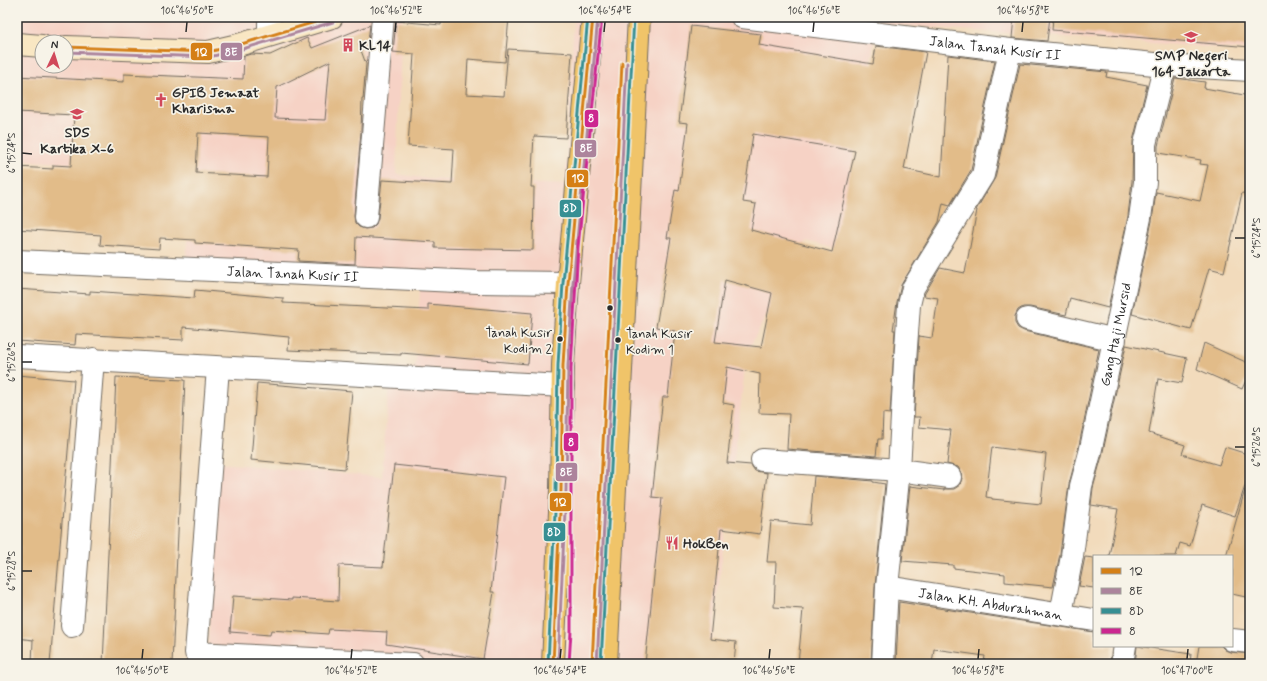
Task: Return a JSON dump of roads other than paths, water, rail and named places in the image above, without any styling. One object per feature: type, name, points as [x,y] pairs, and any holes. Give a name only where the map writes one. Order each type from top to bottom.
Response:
[{"type":"highway","points":[[553,664],[561,490],[563,365],[568,283],[594,17]]},
{"type":"highway","points":[[606,664],[639,17]]},
{"type":"main road","points":[[74,47],[208,52],[238,45],[269,26],[332,17]]},
{"type":"main road","points":[[17,44],[34,45]]},
{"type":"street","points":[[366,217],[383,17]]},
{"type":"street","name":"Jalan Tanah Kusir II","points":[[742,17],[1010,50],[1165,65],[1250,70]]},
{"type":"street","points":[[883,664],[887,587],[899,470],[909,305],[913,288],[983,175],[1010,50]]},
{"type":"street","name":"Gang Haji Mursid","points":[[1061,614],[1072,556],[1081,486],[1090,453],[1136,239],[1145,176],[1145,144],[1165,65]]},
{"type":"street","name":"Jalan Tanah Kusir II","points":[[17,261],[478,282],[568,283]]},
{"type":"street","points":[[1027,319],[1115,340]]},
{"type":"street","points":[[17,356],[563,386]]},
{"type":"street","points":[[72,626],[93,359]]},
{"type":"street","points":[[218,368],[197,658],[413,664]]},
{"type":"street","points":[[762,460],[899,470],[950,477]]},
{"type":"street","name":"Jalan KH. Abdurahman","points":[[887,587],[1093,620]]},
{"type":"street","points":[[1233,640],[1250,642]]},
{"type":"street","points":[[1122,664],[1125,647]]},
{"type":"place","name":"SMP Negeri 164 Jakarta","points":[[1191,37]]},
{"type":"place","name":"KL14","points":[[348,45]]},
{"type":"place","name":"GPIB Jemaat Kharisma","points":[[161,100]]},
{"type":"place","name":"SDS Kartika X-6","points":[[77,114]]},
{"type":"place","name":"Tanah Kusir Kodim 2","points":[[560,339]]},
{"type":"place","name":"Tanah Kusir Kodim 1","points":[[618,340]]},
{"type":"place","name":"HokBen","points":[[672,543]]}]
